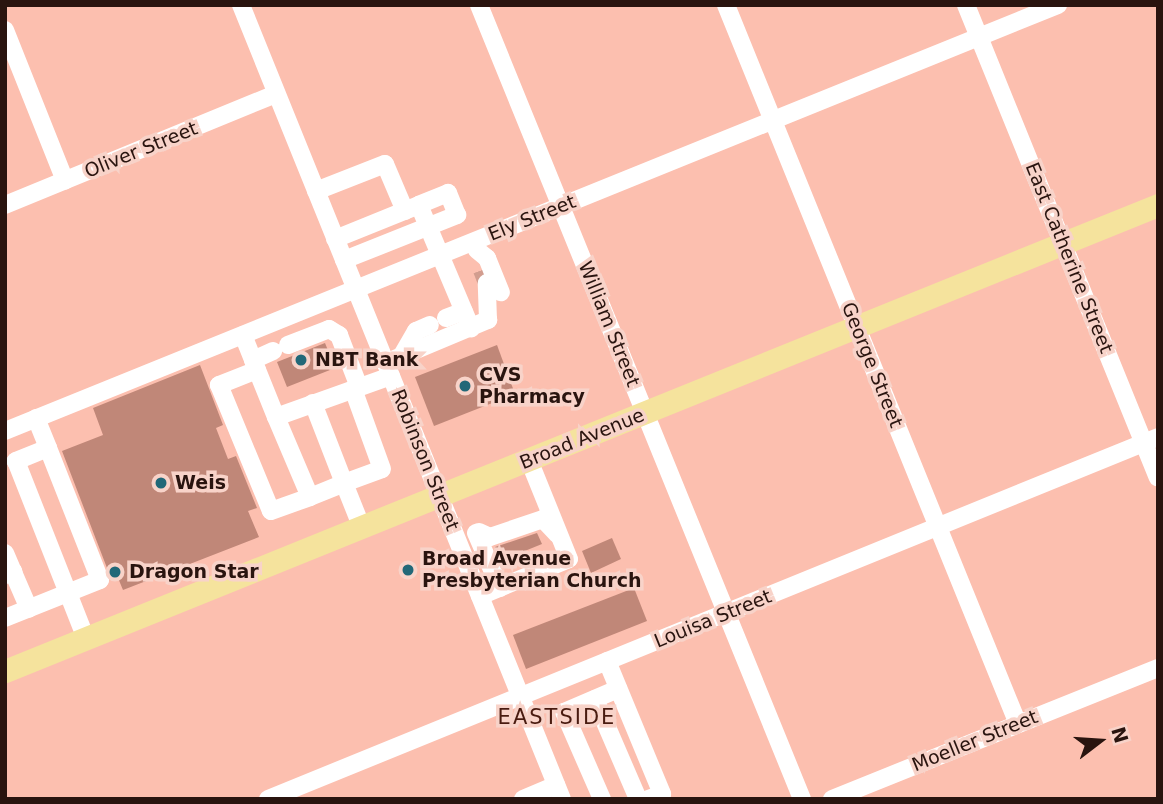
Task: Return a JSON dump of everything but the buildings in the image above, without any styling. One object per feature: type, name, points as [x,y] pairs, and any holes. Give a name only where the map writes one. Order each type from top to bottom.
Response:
[{"type":"main road","name":"Broad Avenue","points":[[5,671],[1158,205]]},
{"type":"street","name":"Robinson Street","points":[[241,5],[335,239],[392,365],[439,497],[559,792]]},
{"type":"street","name":"William Street","points":[[480,5],[802,799]]},
{"type":"street","name":"George Street","points":[[726,5],[1018,724]]},
{"type":"street","name":"East Catherine Street","points":[[966,5],[1063,244],[1151,440],[1158,478]]},
{"type":"street","name":"Ely Street","points":[[5,430],[442,255],[475,246],[560,206],[1058,5]]},
{"type":"street","points":[[5,30],[65,181]]},
{"type":"street","name":"Oliver Street","points":[[5,205],[276,94]]},
{"type":"street","points":[[316,191],[385,164],[412,208],[428,227],[471,328]]},
{"type":"street","points":[[335,239],[447,193],[457,215],[344,260]]},
{"type":"street","points":[[475,246],[484,276],[488,320]]},
{"type":"street","points":[[276,417],[356,388],[392,365],[488,320],[501,310],[502,295],[487,258],[475,246]]},
{"type":"street","points":[[392,365],[416,331],[464,311]]},
{"type":"street","points":[[329,329],[339,335],[382,469],[271,511],[219,385],[255,365],[280,348],[329,329]]},
{"type":"street","points":[[243,335],[310,497]]},
{"type":"street","points":[[313,402],[362,528]]},
{"type":"street","points":[[5,618],[100,580],[36,418]]},
{"type":"street","name":"Louisa Street","points":[[268,799],[1151,440]]},
{"type":"street","points":[[48,448],[10,463],[86,639]]},
{"type":"street","points":[[480,596],[569,559],[529,460]]},
{"type":"street","points":[[458,541],[547,502]]},
{"type":"street","points":[[477,533],[490,537],[543,519],[564,546]]},
{"type":"street","points":[[477,533],[500,588]]},
{"type":"street","points":[[5,553],[9,573],[29,609]]},
{"type":"street","points":[[607,661],[662,794],[648,799]]},
{"type":"street","name":"Moeller Street","points":[[832,799],[1158,668]]},
{"type":"street","points":[[564,679],[574,705]]},
{"type":"street","points":[[602,799],[564,712],[574,705],[618,688]]},
{"type":"street","points":[[595,699],[638,799]]},
{"type":"street","points":[[523,799],[559,792]]},
{"type":"tunnel","points":[[482,270],[487,283]]},
{"type":"place","name":"NBT Bank","points":[[301,360]]},
{"type":"place","name":"CVS Pharmacy","points":[[465,386]]},
{"type":"place","name":"Weis","points":[[161,483]]},
{"type":"place","name":"Broad Avenue Presbyterian Church","points":[[408,570]]},
{"type":"place","name":"Dragon Star","points":[[115,572]]},
{"type":"district","name":"EASTSIDE","points":[[557,717]]}]
